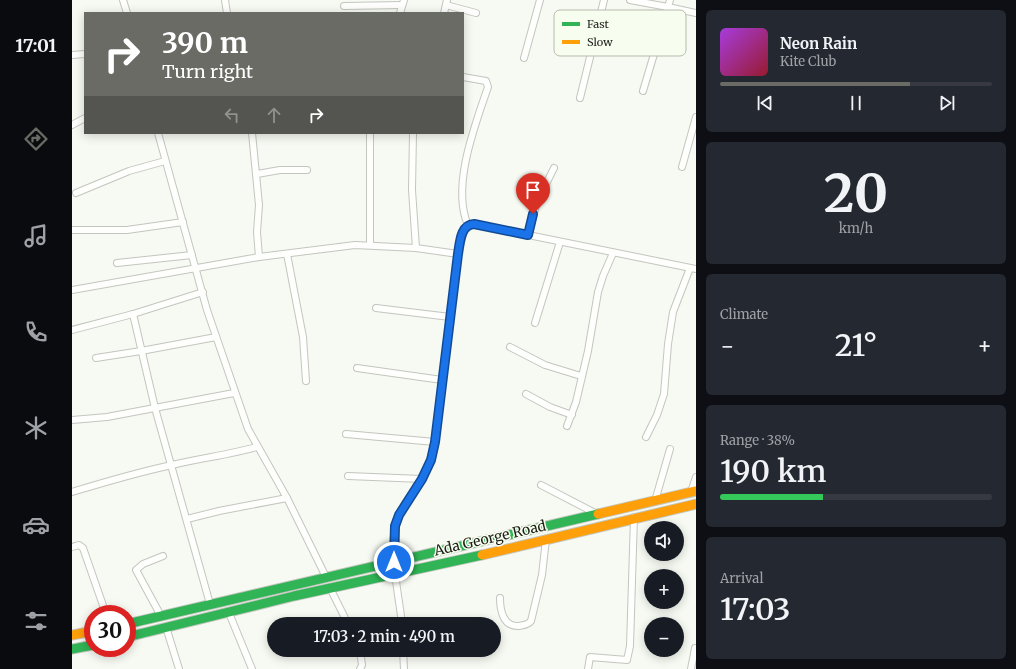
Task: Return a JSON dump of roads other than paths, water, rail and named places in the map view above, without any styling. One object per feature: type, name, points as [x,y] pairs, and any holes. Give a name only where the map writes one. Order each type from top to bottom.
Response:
[{"type":"main road","name":"Ada George Road","points":[[136,622],[693,491]]},
{"type":"main road","name":"Ada George Road","points":[[136,635],[330,588],[395,575],[634,517],[696,504]]},
{"type":"main road","points":[[72,635],[84,633]]},
{"type":"main road","points":[[72,649],[84,647]]},
{"type":"street","points":[[123,0],[127,12]]},
{"type":"street","points":[[225,0],[227,12]]},
{"type":"street","points":[[524,58],[540,0]]},
{"type":"street","points":[[602,10],[604,0]]},
{"type":"street","points":[[630,0],[682,10]]},
{"type":"street","points":[[667,10],[670,0]]},
{"type":"street","points":[[344,6],[403,2],[400,12]]},
{"type":"street","points":[[444,12],[447,2],[476,13]]},
{"type":"street","points":[[686,11],[696,13]]},
{"type":"street","points":[[72,55],[84,54]]},
{"type":"street","points":[[580,98],[590,56]]},
{"type":"street","points":[[643,91],[653,56]]},
{"type":"street","points":[[464,77],[486,81],[488,87],[473,130],[464,174],[462,204],[468,225]]},
{"type":"street","points":[[682,167],[696,117]]},
{"type":"street","points":[[72,125],[84,119]]},
{"type":"street","points":[[158,134],[196,269],[234,394],[256,446],[287,498],[326,577]]},
{"type":"street","points":[[252,134],[257,174],[259,257]]},
{"type":"street","points":[[370,134],[370,245]]},
{"type":"street","points":[[413,134],[412,197],[416,248]]},
{"type":"street","points":[[76,193],[129,171],[165,161]]},
{"type":"street","points":[[528,235],[537,202],[554,168]]},
{"type":"street","points":[[257,174],[280,170],[307,170]]},
{"type":"street","points":[[72,230],[127,230],[183,222]]},
{"type":"street","points":[[401,617],[394,562],[395,526],[399,515],[422,479],[431,460],[435,442],[458,254],[463,230],[468,225],[474,224],[693,269],[673,312],[668,344],[664,394],[657,415],[646,436]]},
{"type":"street","points":[[535,323],[560,242]]},
{"type":"street","points":[[72,290],[259,257],[337,246],[370,245],[416,248],[458,254]]},
{"type":"street","points":[[567,426],[572,415],[588,351],[598,292],[613,253]]},
{"type":"street","points":[[287,254],[303,337],[306,381]]},
{"type":"street","points":[[117,263],[192,255]]},
{"type":"street","points":[[72,330],[133,314],[203,292]]},
{"type":"street","points":[[376,308],[450,317]]},
{"type":"street","points":[[133,314],[155,408],[210,604]]},
{"type":"street","points":[[96,358],[216,337]]},
{"type":"street","points":[[510,347],[545,365],[581,376]]},
{"type":"street","points":[[357,368],[442,380]]},
{"type":"street","points":[[72,420],[108,417],[234,394]]},
{"type":"street","points":[[526,394],[550,407],[572,415]]},
{"type":"street","points":[[346,434],[435,442]]},
{"type":"street","points":[[72,492],[171,465],[231,454],[256,446]]},
{"type":"street","points":[[655,500],[670,448]]},
{"type":"street","points":[[348,476],[422,479]]},
{"type":"street","points":[[693,491],[696,477]]},
{"type":"street","points":[[540,485],[597,514]]},
{"type":"street","points":[[187,519],[226,509],[287,498]]},
{"type":"street","points":[[588,669],[590,657],[627,660],[630,646],[634,563],[634,517]]},
{"type":"street","points":[[500,598],[500,612],[507,623],[516,626],[528,624],[531,621],[542,575],[546,539]]},
{"type":"street","points":[[72,547],[79,545],[83,548],[103,605]]},
{"type":"street","points":[[161,616],[136,570],[137,567],[163,556]]},
{"type":"street","points":[[330,588],[344,617]]},
{"type":"street","points":[[229,613],[252,669]]},
{"type":"street","points":[[166,627],[179,669]]},
{"type":"street","points":[[691,669],[695,648]]},
{"type":"street","points":[[360,669],[362,665],[361,657]]},
{"type":"street","points":[[403,657],[404,669]]}]
